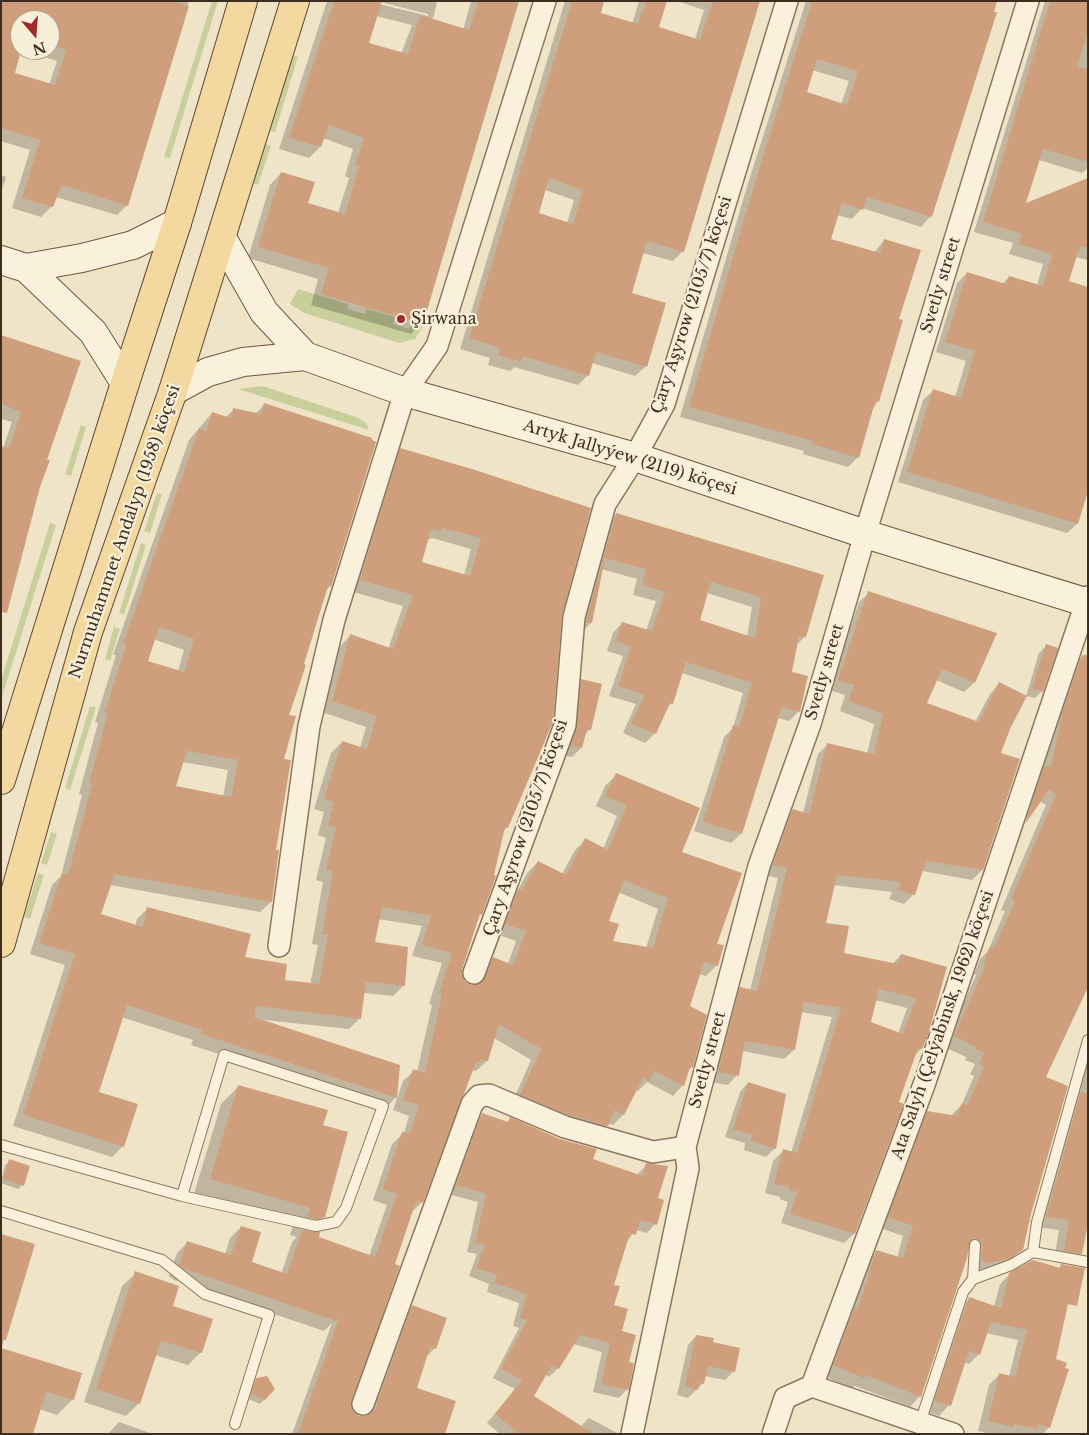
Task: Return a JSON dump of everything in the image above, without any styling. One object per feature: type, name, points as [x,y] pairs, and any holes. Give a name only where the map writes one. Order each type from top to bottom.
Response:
[{"type":"main road","points":[[1,780],[177,223],[243,1]]},
{"type":"main road","name":"Nurmuhammet Andalyp (1958) köçesi","points":[[1,942],[88,632],[173,391],[295,1]]},
{"type":"street","points":[[278,946],[309,726],[334,620],[405,392],[437,346],[545,1]]},
{"type":"street","name":"Çary Aşyrow (2105/7) köçesi","points":[[474,973],[564,725],[574,618],[604,504],[635,457],[664,404],[787,1]]},
{"type":"street","name":"Svetly street","points":[[632,1434],[688,1168],[685,1147],[759,866],[810,724],[865,534],[1028,1]]},
{"type":"street","points":[[14,264],[82,258],[133,245],[177,223]]},
{"type":"street","points":[[222,238],[264,312],[305,356]]},
{"type":"street","points":[[14,264],[93,332],[125,383]]},
{"type":"street","name":"Artyk Jallyýew (2119) köçesi","points":[[173,391],[208,372],[243,362],[305,356],[405,392],[635,457],[865,534],[1087,601]]},
{"type":"street","name":"Ata Salyh (Çelýabinsk, 1962) köçesi","points":[[812,1386],[925,1082],[1087,601]]},
{"type":"street","points":[[363,1404],[472,1104],[479,1096],[489,1095],[565,1127],[653,1152],[685,1147]]},
{"type":"street","points":[[773,1434],[785,1398],[812,1386],[953,1434]]},
{"type":"lane","points":[[1033,1252],[1037,1222],[1088,1040]]},
{"type":"lane","points":[[1,1145],[182,1196],[316,1226],[336,1222],[346,1208],[383,1106],[224,1055],[182,1196]]},
{"type":"lane","points":[[1,1211],[162,1260],[205,1294],[270,1314],[235,1424]]},
{"type":"lane","points":[[973,1279],[974,1245]]},
{"type":"lane","points":[[920,1423],[963,1292],[973,1279],[1011,1265],[1033,1252],[1088,1262]]},
{"type":"green space","points":[[212,1],[218,1],[170,158],[164,157]]},
{"type":"green space","points":[[293,55],[298,57],[275,132],[269,131]]},
{"type":"green space","points":[[265,144],[271,146],[258,185],[253,183]]},
{"type":"green space","points":[[298,289],[348,304],[347,309],[365,314],[367,309],[395,317],[393,324],[409,329],[411,322],[423,326],[415,339],[399,343],[304,313],[290,304]]},
{"type":"green space","points":[[263,386],[359,418],[367,424],[369,430],[238,389]]},
{"type":"green space","points":[[81,425],[86,427],[71,476],[65,474]]},
{"type":"green space","points":[[157,493],[162,494],[150,533],[144,531]]},
{"type":"green space","points":[[50,523],[56,525],[1,700],[1,680]]},
{"type":"green space","points":[[141,543],[146,545],[124,615],[119,613]]},
{"type":"green space","points":[[114,627],[120,629],[110,661],[105,659]]},
{"type":"green space","points":[[90,706],[96,707],[70,790],[65,788]]},
{"type":"green space","points":[[51,832],[57,834],[47,865],[41,863]]},
{"type":"green space","points":[[38,873],[44,875],[30,919],[24,917]]},
{"type":"building","points":[[3,1],[173,1],[189,6],[128,206],[62,185],[53,207],[22,198],[40,140],[1,128],[1,9]]},
{"type":"building","points":[[334,1],[382,1],[369,43],[408,54],[420,15],[469,30],[478,1],[519,1],[423,324],[321,294],[329,268],[258,247],[281,172],[315,182],[308,203],[345,214],[359,166],[355,165],[364,138],[329,125],[321,147],[289,138]]},
{"type":"building","points":[[572,1],[604,1],[601,13],[638,24],[646,1],[667,1],[659,27],[700,40],[713,1],[760,1],[684,252],[647,241],[632,293],[666,303],[647,367],[596,352],[589,376],[523,356],[521,362],[498,355],[500,348],[469,338]],"holes":[[[549,178],[583,190],[573,224],[539,213]]]},
{"type":"building","points":[[812,1],[997,1],[994,12],[997,12],[932,217],[867,197],[863,210],[842,203],[831,239],[880,253],[884,239],[921,250],[899,319],[903,320],[879,402],[877,401],[873,409],[859,458],[812,444],[813,441],[689,407],[755,182]],"holes":[[[817,59],[858,71],[847,105],[807,92]]]},
{"type":"building","points":[[1050,1],[1088,1],[1088,32],[1077,66],[1088,69],[1088,162],[1043,149],[1026,203],[1088,178],[1088,248],[1080,246],[1069,281],[1088,287],[1088,491],[1078,524],[907,472],[933,389],[961,398],[975,351],[945,342],[967,272],[1006,284],[1009,276],[1043,286],[1052,254],[1019,244],[1022,234],[983,222]]},
{"type":"building","points":[[1,335],[81,361],[47,460],[50,460],[40,487],[7,613],[1,612],[1,446],[9,448],[21,412],[1,404]]},
{"type":"building","points":[[264,403],[372,438],[376,442],[331,587],[328,586],[304,664],[306,665],[289,715],[296,716],[284,759],[291,760],[276,850],[279,850],[272,902],[115,874],[101,914],[143,927],[147,907],[251,934],[245,957],[287,964],[285,980],[319,984],[328,935],[322,934],[333,871],[326,870],[336,827],[328,825],[334,802],[324,799],[342,741],[367,749],[376,716],[332,701],[350,634],[393,649],[413,595],[360,580],[400,448],[472,469],[591,508],[562,616],[553,722],[508,828],[505,827],[494,875],[496,876],[482,915],[480,914],[462,969],[464,981],[470,985],[482,983],[493,957],[513,965],[526,931],[505,924],[519,888],[522,890],[538,861],[566,875],[585,838],[608,850],[627,805],[605,796],[616,773],[700,808],[682,852],[742,873],[717,944],[724,945],[718,966],[704,962],[690,1006],[707,1015],[693,1068],[690,1067],[684,1086],[655,1071],[649,1081],[643,1078],[624,1115],[615,1110],[608,1126],[569,1115],[520,1095],[541,1049],[499,1024],[488,1061],[481,1059],[480,1063],[476,1062],[423,1203],[416,1201],[395,1264],[400,1266],[351,1406],[359,1416],[366,1416],[375,1409],[412,1305],[447,1318],[436,1349],[430,1347],[417,1388],[456,1401],[445,1434],[298,1434],[340,1315],[336,1321],[185,1269],[179,1265],[187,1241],[231,1255],[241,1226],[261,1232],[252,1262],[287,1274],[302,1230],[320,1232],[319,1237],[375,1257],[397,1194],[383,1189],[402,1132],[410,1134],[419,1105],[403,1100],[413,1069],[425,1073],[442,994],[439,993],[452,953],[422,945],[431,916],[382,907],[375,942],[408,947],[405,986],[366,982],[361,1019],[256,1006],[254,1017],[400,1065],[397,1098],[201,1034],[202,1030],[127,1005],[99,1092],[138,1104],[124,1147],[23,1115],[75,954],[39,943],[62,873],[68,875],[92,784],[89,783],[108,713],[105,712],[126,645],[123,644],[199,428],[206,431],[212,412],[231,418],[233,408],[261,414]],"holes":[[[442,528],[481,538],[470,576],[422,562],[431,529],[441,532]],[[159,627],[194,639],[184,672],[148,661]],[[187,751],[238,760],[231,797],[176,786]],[[624,880],[668,898],[653,948],[613,941],[619,924],[609,921]]]},
{"type":"building","points":[[616,513],[824,575],[806,637],[799,636],[792,672],[808,676],[800,712],[782,707],[742,834],[703,822],[733,725],[739,727],[752,683],[686,662],[673,704],[670,703],[656,734],[631,724],[645,695],[618,686],[631,646],[616,641],[622,622],[652,631],[665,592],[642,585],[646,569],[605,558],[592,623],[586,622]],"holes":[[[711,582],[761,597],[755,638],[700,620]]]},
{"type":"building","points":[[868,591],[997,633],[975,683],[942,669],[927,703],[979,722],[999,682],[1027,696],[1010,729],[1001,753],[1020,759],[983,870],[926,861],[915,895],[898,890],[901,882],[837,875],[826,923],[849,926],[844,953],[898,964],[901,954],[947,967],[927,1038],[922,1049],[918,1048],[899,1102],[904,1104],[855,1234],[790,1214],[797,1192],[789,1190],[789,1187],[774,1184],[783,1149],[797,1153],[841,1008],[804,1002],[795,1050],[745,1041],[739,1076],[718,1072],[740,987],[757,991],[787,868],[773,865],[793,809],[809,814],[827,743],[874,754],[883,714],[848,701],[854,685],[838,680]],"holes":[[[879,989],[916,998],[903,1034],[871,1022]]]},
{"type":"building","points":[[1046,644],[1058,648],[1043,692],[1032,688]]},
{"type":"building","points":[[1082,655],[1088,657],[1088,987],[1046,1077],[1068,1086],[1031,1214],[1023,1250],[1008,1259],[990,1263],[981,1261],[982,1245],[979,1240],[975,1238],[970,1241],[967,1258],[921,1397],[865,1375],[864,1378],[833,1365],[855,1307],[858,1309],[876,1250],[903,1258],[913,1226],[888,1217],[927,1111],[957,1116],[962,1103],[967,1105],[984,1066],[979,1064],[984,1053],[954,1036],[986,964],[983,963],[990,947],[994,948],[1015,901],[1011,899],[1056,794],[1049,790],[1025,824],[1044,767],[1051,766],[1062,714]]},
{"type":"building","points":[[581,679],[602,684],[591,730],[587,729],[582,748],[571,746],[577,726]]},
{"type":"building","points":[[748,1082],[786,1094],[776,1149],[751,1141],[753,1135],[733,1129]]},
{"type":"building","points":[[238,1085],[328,1110],[323,1125],[348,1132],[325,1217],[316,1219],[307,1217],[310,1208],[210,1179]]},
{"type":"building","points":[[1081,1091],[1088,1094],[1088,1224],[1082,1254],[1064,1251],[1069,1220],[1046,1217]]},
{"type":"building","points":[[482,1113],[508,1122],[510,1117],[560,1139],[597,1149],[593,1159],[643,1176],[646,1163],[668,1166],[658,1198],[664,1200],[657,1225],[640,1220],[636,1235],[630,1233],[614,1285],[620,1286],[614,1305],[628,1309],[622,1331],[636,1335],[629,1362],[634,1363],[629,1390],[601,1384],[610,1343],[580,1335],[559,1369],[552,1365],[534,1396],[594,1434],[519,1434],[495,1414],[522,1380],[501,1369],[527,1320],[520,1318],[527,1294],[494,1283],[497,1275],[476,1268],[485,1245],[475,1243],[486,1194],[456,1185]]},
{"type":"building","points":[[9,1159],[30,1166],[24,1186],[3,1179]]},
{"type":"building","points":[[1,1234],[35,1244],[6,1340],[1,1339]]},
{"type":"building","points":[[1033,1260],[1060,1268],[1061,1264],[1085,1268],[1077,1306],[1068,1304],[1056,1359],[1067,1363],[1065,1368],[1069,1369],[1050,1428],[1038,1424],[1037,1429],[1014,1424],[1013,1427],[988,1421],[999,1373],[1015,1377],[1027,1330],[991,1322],[980,1355],[969,1351],[951,1406],[934,1401],[969,1297],[1001,1308],[1009,1273]]},
{"type":"building","points":[[135,1271],[179,1286],[173,1306],[213,1319],[202,1353],[161,1341],[140,1404],[96,1389]]},
{"type":"building","points":[[696,1335],[714,1338],[713,1342],[740,1348],[735,1372],[708,1366],[704,1384],[700,1383],[698,1390],[685,1386]]},
{"type":"building","points":[[1,1348],[82,1373],[74,1400],[46,1392],[33,1434],[1,1434]]},
{"type":"building","points":[[267,1376],[275,1389],[265,1400],[251,1394],[256,1378]]},
{"type":"place","name":"Şirwana","points":[[401,319]]}]
